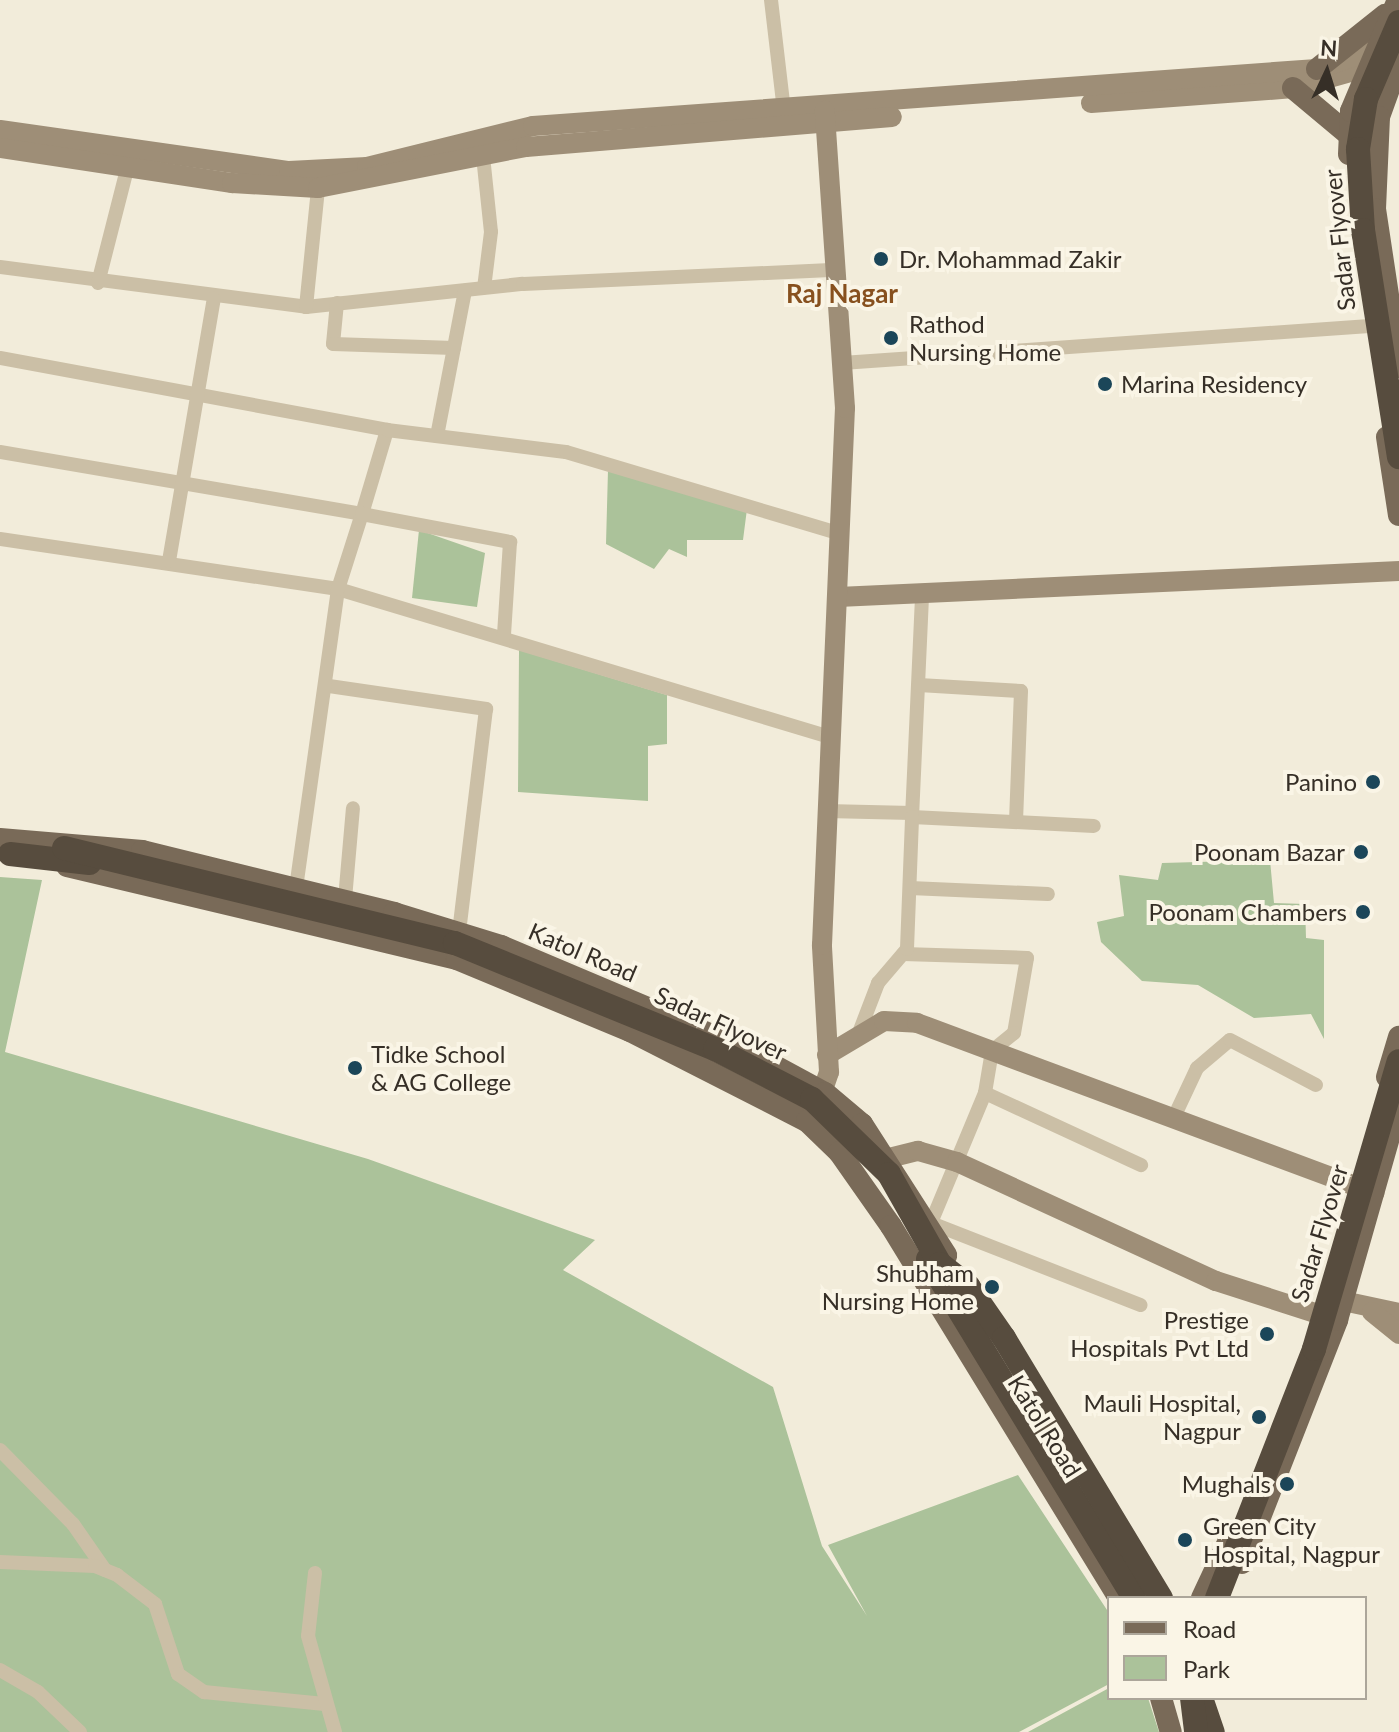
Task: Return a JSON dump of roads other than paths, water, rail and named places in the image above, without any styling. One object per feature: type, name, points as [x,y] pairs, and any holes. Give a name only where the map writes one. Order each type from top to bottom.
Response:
[{"type":"highway","name":"Sadar Flyover","points":[[1397,10],[1366,99],[1358,149],[1363,230],[1399,457]]},
{"type":"highway","name":"Sadar Flyover","points":[[1399,42],[1367,151],[1370,233],[1399,414]]},
{"type":"highway","name":"Sadar Flyover","points":[[6,846],[63,853],[207,885],[453,949],[567,992],[803,1105],[842,1134],[898,1204],[1133,1596]]},
{"type":"highway","name":"Sadar Flyover","points":[[63,853],[455,943],[715,1049],[812,1099],[889,1174],[940,1264],[968,1286],[1004,1338],[1160,1596]]},
{"type":"highway","name":"Sadar Flyover","points":[[1218,1596],[1314,1349],[1399,1061]]},
{"type":"highway","name":"Sadar Flyover","points":[[1227,1596],[1322,1342],[1399,1082]]},
{"type":"highway","points":[[1202,1700],[1213,1732]]},
{"type":"main road","points":[[1397,10],[1369,61],[1349,135],[1379,325],[1399,515]]},
{"type":"main road","points":[[1317,69],[1397,10]]},
{"type":"main road","points":[[0,130],[289,171],[367,167],[533,126],[784,110],[826,114],[1293,88],[1369,61],[1399,42]]},
{"type":"main road","points":[[0,148],[127,169],[318,188],[483,156],[826,114],[1317,69],[1399,58],[1379,117],[1375,209],[1391,282],[1379,325],[1399,367]]},
{"type":"main road","points":[[1293,88],[1349,135]]},
{"type":"main road","points":[[807,1121],[825,1093],[826,811],[833,738],[841,534],[842,363],[826,114]]},
{"type":"main road","points":[[838,597],[922,597],[1399,571]]},
{"type":"main road","name":"Katol Road","points":[[6,846],[142,851],[345,899],[459,932],[738,1046],[825,1093],[889,1158],[931,1223],[1147,1596]]},
{"type":"main road","name":"Katol Road","points":[[6,846],[204,893],[457,959],[604,1018],[807,1121],[839,1152],[891,1226],[1118,1596]]},
{"type":"main road","points":[[827,1055],[884,1021],[917,1023],[1175,1115],[1365,1190]]},
{"type":"main road","points":[[1365,1190],[1399,1037]]},
{"type":"main road","points":[[1227,1596],[1329,1308],[1365,1190],[1399,1103]]},
{"type":"main road","points":[[889,1158],[918,1151],[957,1162],[1216,1281],[1329,1308],[1399,1313]]},
{"type":"main road","points":[[1203,1596],[1329,1308]]},
{"type":"main road","points":[[1372,1312],[1399,1334]]},
{"type":"main road","points":[[1164,1700],[1202,1732]]},
{"type":"street","points":[[771,0],[784,110]]},
{"type":"street","points":[[483,156],[491,232],[484,288]]},
{"type":"street","points":[[98,283],[127,169]]},
{"type":"street","points":[[306,307],[318,188]]},
{"type":"street","points":[[0,267],[214,299],[306,307],[484,288],[836,270]]},
{"type":"street","points":[[437,436],[465,291]]},
{"type":"street","points":[[169,561],[187,479],[214,299]]},
{"type":"street","points":[[337,303],[333,344],[454,348]]},
{"type":"street","points":[[842,363],[1379,325]]},
{"type":"street","points":[[0,358],[387,430],[566,452],[841,534]]},
{"type":"street","points":[[296,888],[329,686],[338,589],[387,430]]},
{"type":"street","points":[[0,452],[187,479],[510,542],[504,636]]},
{"type":"street","points":[[0,539],[169,561],[338,589],[504,636],[833,738]]},
{"type":"street","points":[[855,1039],[878,983],[903,954],[910,888],[922,597]]},
{"type":"street","points":[[919,685],[1021,691],[1016,822]]},
{"type":"street","points":[[329,686],[486,709],[459,932]]},
{"type":"street","points":[[345,899],[353,808]]},
{"type":"street","points":[[826,811],[1094,826]]},
{"type":"street","points":[[910,888],[1048,894]]},
{"type":"street","points":[[903,954],[1027,958],[1014,1033],[992,1051],[985,1093],[931,1223],[1140,1305]]},
{"type":"street","points":[[1175,1115],[1197,1068],[1230,1040],[1316,1085]]},
{"type":"street","points":[[985,1093],[1141,1165]]},
{"type":"street","points":[[0,1450],[73,1524],[105,1570],[155,1604],[178,1674],[189,1685],[324,1704]]},
{"type":"street","points":[[0,1562],[105,1570]]},
{"type":"street","points":[[315,1573],[308,1636],[324,1704],[335,1732]]},
{"type":"street","points":[[0,1670],[38,1692],[80,1732]]},
{"type":"place","name":"Dr. Mohammad Zakir","points":[[881,259]]},
{"type":"place","name":"Rathod Nursing Home","points":[[891,338]]},
{"type":"place","name":"Marina Residency","points":[[1105,384]]},
{"type":"place","name":"Panino","points":[[1373,782]]},
{"type":"place","name":"Poonam Bazar","points":[[1361,852]]},
{"type":"place","name":"Poonam Chambers","points":[[1363,912]]},
{"type":"place","name":"Tidke School & AG College","points":[[355,1068]]},
{"type":"place","name":"Shubham Nursing Home","points":[[992,1287]]},
{"type":"place","name":"Prestige Hospitals Pvt Ltd","points":[[1267,1334]]},
{"type":"place","name":"Mauli Hospital, Nagpur","points":[[1259,1417]]},
{"type":"place","name":"Mughals","points":[[1287,1484]]},
{"type":"place","name":"Green City Hospital, Nagpur","points":[[1185,1540]]},
{"type":"district","name":"Raj Nagar","points":[[842,294]]}]
